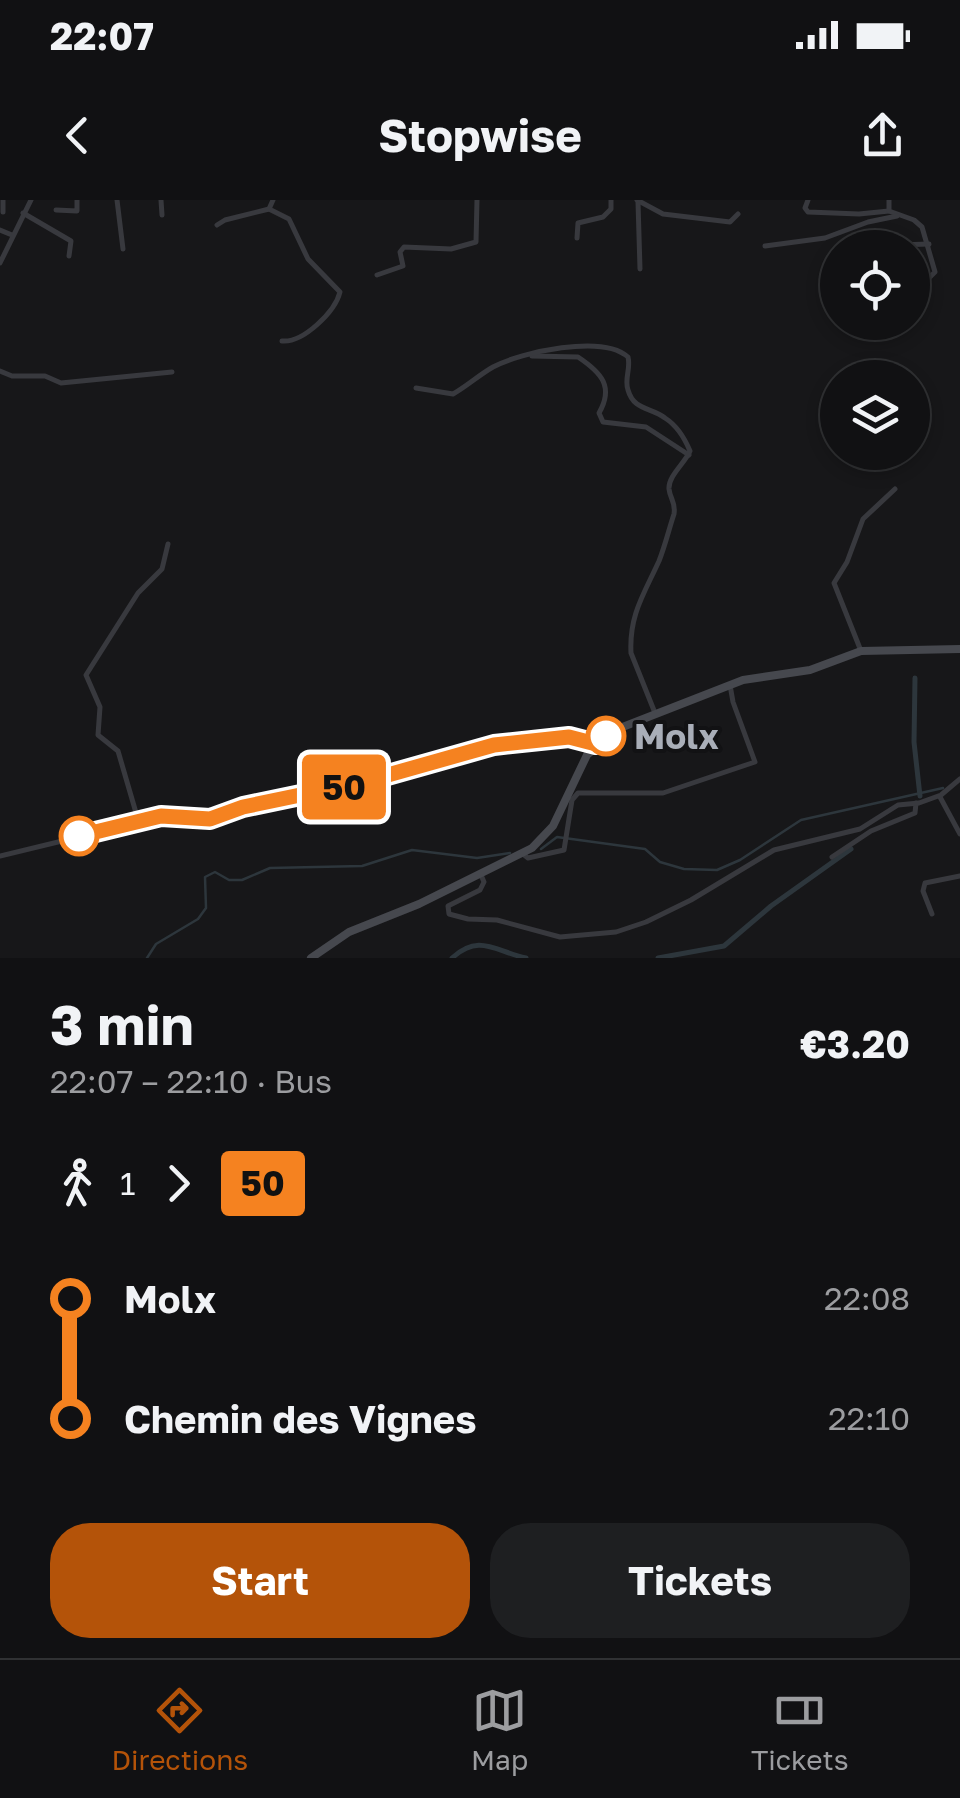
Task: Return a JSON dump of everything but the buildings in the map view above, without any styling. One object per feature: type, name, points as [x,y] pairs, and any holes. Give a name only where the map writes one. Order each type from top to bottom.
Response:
[{"type":"main road","points":[[310,958],[349,932],[524,854],[553,826],[578,769],[594,747],[620,728],[730,685],[810,670],[861,651],[960,649]]},
{"type":"street","points":[[2,200],[3,212]]},
{"type":"street","points":[[0,263],[31,200]]},
{"type":"street","points":[[77,200],[82,220]]},
{"type":"street","points":[[117,200],[123,250]]},
{"type":"street","points":[[161,200],[162,215]]},
{"type":"street","points":[[269,210],[273,200]]},
{"type":"street","points":[[377,275],[404,266],[400,252],[404,248],[450,249],[476,242],[476,200]]},
{"type":"street","points":[[577,238],[578,224],[604,217],[612,200]]},
{"type":"street","points":[[637,200],[660,213],[684,219],[730,222],[738,214]]},
{"type":"street","points":[[637,200],[640,269]]},
{"type":"street","points":[[808,200],[808,212],[889,211],[919,223],[922,230]]},
{"type":"street","points":[[888,200],[889,211]]},
{"type":"street","points":[[56,210],[78,211]]},
{"type":"street","points":[[217,225],[269,210],[289,219],[308,259],[340,292],[332,310],[294,341],[282,341]]},
{"type":"street","points":[[23,214],[71,241],[69,256]]},
{"type":"street","points":[[766,246],[824,238],[897,216]]},
{"type":"street","points":[[0,230],[12,235]]},
{"type":"street","points":[[930,249],[935,272],[930,277]]},
{"type":"street","points":[[416,388],[453,394],[498,364],[551,348],[600,346],[624,352],[631,362],[626,383],[638,407],[662,415],[671,423],[687,442],[689,455],[670,482],[669,491],[676,506],[660,558],[637,603],[630,643],[655,713]]},
{"type":"street","points":[[528,357],[578,357],[600,377],[606,389],[606,401],[599,413],[603,422],[646,427],[689,455]]},
{"type":"street","points":[[0,371],[12,376],[45,376],[61,383],[172,372]]},
{"type":"street","points":[[861,651],[834,584],[863,519],[896,489]]},
{"type":"street","points":[[139,823],[118,751],[98,736],[100,707],[86,675],[138,594],[162,569],[168,544]]},
{"type":"street","points":[[524,854],[528,858],[560,853],[566,845],[572,800],[578,793],[663,793],[755,762],[732,702],[730,685]]},
{"type":"street","points":[[0,856],[161,816],[210,819],[243,807],[379,778],[494,745],[553,738],[578,739],[594,747]]},
{"type":"street","points":[[481,875],[484,882],[480,890],[448,906],[449,914],[498,920],[560,937],[616,932],[665,914],[774,850],[860,829],[898,805],[940,796],[960,780]]},
{"type":"street","points":[[940,796],[960,834]]},
{"type":"street","points":[[832,857],[871,831],[915,813],[916,804]]},
{"type":"street","points":[[932,914],[923,891],[926,883],[960,876]]},
{"type":"waterway","points":[[915,678],[914,742],[920,796]]},
{"type":"waterway","points":[[541,849],[557,837],[645,849],[660,862],[684,869],[717,870],[740,860],[801,820],[943,788]]},
{"type":"waterway","points":[[658,958],[724,946],[771,906],[851,849]]},
{"type":"waterway","points":[[147,958],[156,944],[198,919],[206,908],[205,877],[215,872],[229,880],[242,880],[270,868],[362,866],[412,850],[477,858],[510,853]]},
{"type":"waterway","points":[[452,958],[479,945],[526,958]]},
{"type":"bus line","name":"50","points":[[79,836],[161,816],[210,819],[243,807],[330,791],[494,745],[569,737],[596,744],[606,736]]},
{"type":"place","name":"Molx","points":[[606,736]]}]
